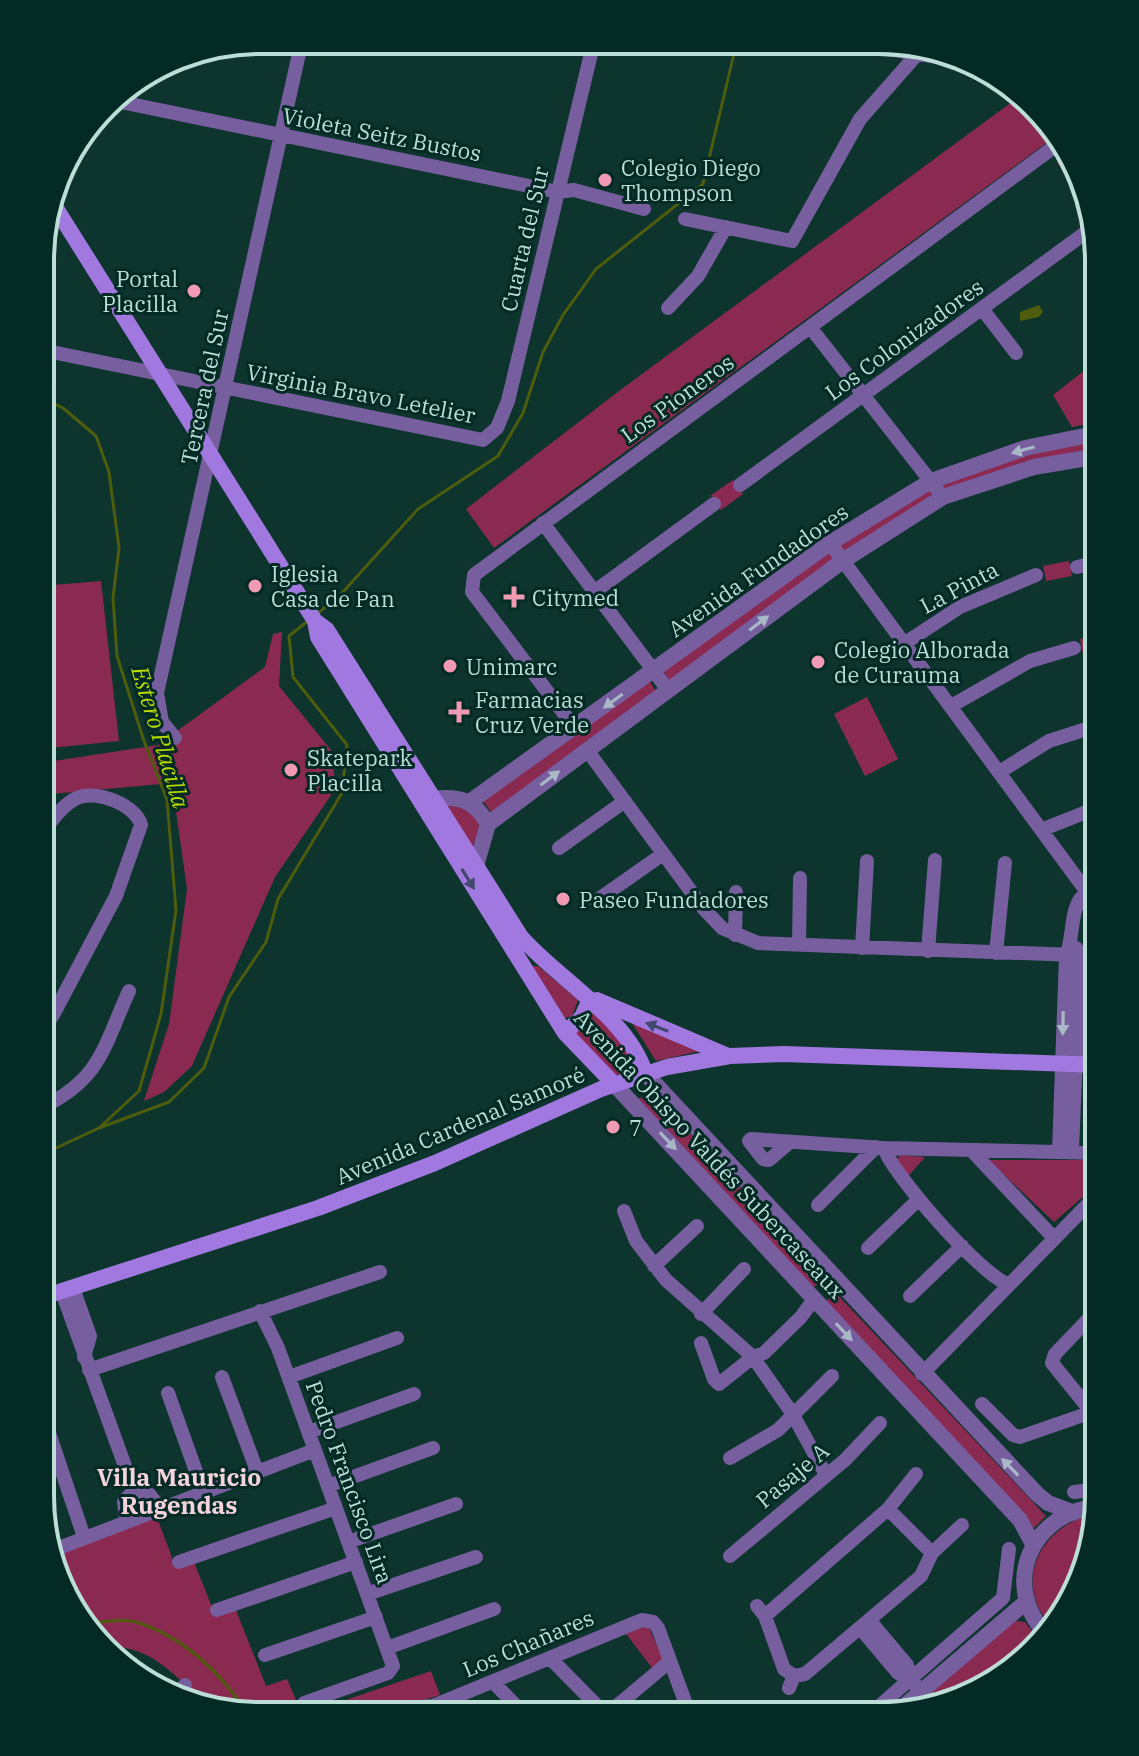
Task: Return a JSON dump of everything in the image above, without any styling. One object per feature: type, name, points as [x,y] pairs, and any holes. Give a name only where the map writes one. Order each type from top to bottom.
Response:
[{"type":"main road","points":[[60,213],[315,621]]},
{"type":"main road","name":"Avenida Obispo Valdés Subercaseaux","points":[[315,621],[327,630],[521,937],[567,984],[625,1035],[639,1056],[645,1073]]},
{"type":"main road","name":"Avenida Obispo Valdés Subercaseaux","points":[[315,621],[325,650],[565,1033],[614,1084]]},
{"type":"main road","points":[[567,984],[632,1018],[730,1056]]},
{"type":"main road","points":[[565,1033],[582,1017],[589,1002]]},
{"type":"main road","name":"Avenida Cardenal Samoré","points":[[54,1294],[318,1208],[435,1163],[645,1073],[730,1056],[784,1054],[1085,1065]]},
{"type":"street","name":"Tercera del Sur","points":[[175,738],[162,722],[157,693],[299,54]]},
{"type":"street","name":"Cuarta del Sur","points":[[483,440],[497,428],[508,401],[591,54]]},
{"type":"street","points":[[685,219],[792,241],[860,119],[914,58]]},
{"type":"street","name":"Violeta Seitz Bustos","points":[[126,103],[558,192],[574,190],[644,209]]},
{"type":"street","name":"Los Pioneros","points":[[575,728],[472,592],[474,575],[1051,149]]},
{"type":"street","points":[[668,308],[698,276],[726,227]]},
{"type":"street","name":"Los Colonizadores","points":[[740,485],[1083,235]]},
{"type":"street","points":[[983,310],[1016,353]]},
{"type":"street","points":[[810,327],[943,497]]},
{"type":"street","name":"Virginia Bravo Letelier","points":[[54,353],[483,440]]},
{"type":"street","name":"Avenida Fundadores","points":[[471,801],[830,543],[931,481],[1025,448],[1085,436]]},
{"type":"street","name":"Avenida Fundadores","points":[[488,824],[844,560],[943,497],[1034,467],[1085,458]]},
{"type":"street","points":[[594,592],[714,504]]},
{"type":"street","points":[[543,523],[668,690]]},
{"type":"street","points":[[830,543],[1085,885]]},
{"type":"street","points":[[1077,567],[1085,565]]},
{"type":"street","name":"La Pinta","points":[[905,643],[960,607],[1036,575]]},
{"type":"street","points":[[951,706],[1030,661],[1074,648]]},
{"type":"street","points":[[1001,771],[1049,741],[1085,729]]},
{"type":"street","points":[[587,750],[704,909],[722,928],[735,935],[758,943],[1085,956]]},
{"type":"street","points":[[54,821],[80,796],[97,796],[132,809],[140,819],[141,831],[116,896],[54,1013]]},
{"type":"street","points":[[433,799],[471,801],[488,824],[476,866]]},
{"type":"street","points":[[559,848],[625,801]]},
{"type":"street","points":[[1041,830],[1085,813]]},
{"type":"street","points":[[596,901],[663,854]]},
{"type":"street","points":[[928,951],[935,860]]},
{"type":"street","points":[[862,948],[867,861]]},
{"type":"street","points":[[996,953],[1005,863]]},
{"type":"street","points":[[799,945],[800,878]]},
{"type":"street","points":[[735,935],[736,892]]},
{"type":"street","points":[[1066,1151],[1075,909],[1085,901]]},
{"type":"street","points":[[54,1101],[83,1084],[95,1067],[129,991]]},
{"type":"street","name":"Avenida Obispo Valdés Subercaseaux","points":[[645,1073],[834,1280],[1037,1494],[1048,1503],[1072,1512]]},
{"type":"street","name":"Avenida Obispo Valdés Subercaseaux","points":[[614,1084],[1020,1520],[1033,1544]]},
{"type":"street","points":[[790,1142],[880,1148],[1085,1152]]},
{"type":"street","points":[[880,1148],[919,1199],[999,1282],[1013,1283],[1085,1206]]},
{"type":"street","points":[[818,1205],[880,1148]]},
{"type":"street","points":[[971,1150],[1053,1237]]},
{"type":"street","points":[[868,1248],[919,1199]]},
{"type":"street","points":[[624,1211],[636,1241],[654,1266],[701,1314],[753,1357],[792,1413],[826,1475]]},
{"type":"street","points":[[654,1266],[697,1226]]},
{"type":"street","points":[[910,1296],[962,1246]]},
{"type":"street","points":[[701,1314],[744,1269]]},
{"type":"street","points":[[87,1364],[380,1272]]},
{"type":"street","points":[[701,1343],[719,1384],[753,1357],[764,1353],[834,1280]]},
{"type":"street","points":[[922,1374],[1006,1291],[1008,1284]]},
{"type":"street","points":[[67,1290],[90,1336],[87,1364],[134,1491]]},
{"type":"street","name":"Pedro Francisco Lira","points":[[260,1311],[289,1377],[387,1648],[392,1670],[307,1702]]},
{"type":"street","points":[[1085,1323],[1055,1354],[1052,1363],[1085,1404]]},
{"type":"street","points":[[289,1377],[397,1338]]},
{"type":"street","points":[[730,1458],[778,1430],[832,1376]]},
{"type":"street","points":[[222,1377],[257,1471]]},
{"type":"street","points":[[168,1393],[203,1491]]},
{"type":"street","points":[[309,1432],[414,1394]]},
{"type":"street","points":[[982,1404],[1013,1435],[1020,1437],[1085,1419]]},
{"type":"street","name":"Pasaje A","points":[[730,1556],[826,1475],[880,1423]]},
{"type":"street","points":[[54,1448],[84,1537]]},
{"type":"street","points":[[328,1486],[433,1448]]},
{"type":"street","points":[[61,1547],[315,1450]]},
{"type":"street","points":[[916,1474],[888,1509],[761,1611],[792,1682],[866,1625],[921,1576],[932,1553],[962,1525]]},
{"type":"street","points":[[134,1491],[149,1494],[160,1508]]},
{"type":"street","points":[[126,1520],[124,1501],[134,1491]]},
{"type":"street","points":[[1074,1492],[1085,1491]]},
{"type":"street","points":[[348,1542],[456,1504]]},
{"type":"street","points":[[179,1562],[336,1508]]},
{"type":"street","points":[[888,1509],[932,1553]]},
{"type":"street","points":[[1040,1624],[1026,1602],[1024,1572],[1033,1544],[1046,1528],[1072,1512],[1085,1510]]},
{"type":"street","points":[[884,1702],[1004,1597],[1009,1549]]},
{"type":"street","points":[[367,1594],[476,1557]]},
{"type":"street","points":[[217,1610],[356,1562]]},
{"type":"street","points":[[901,1701],[911,1679],[997,1627],[1026,1602]]},
{"type":"street","points":[[387,1648],[494,1609]]},
{"type":"street","points":[[986,1613],[997,1627]]},
{"type":"street","points":[[265,1655],[376,1617]]},
{"type":"street","name":"Los Chañares","points":[[454,1702],[632,1624],[653,1622],[669,1662]]},
{"type":"street","points":[[866,1625],[911,1679]]},
{"type":"street","points":[[551,1659],[593,1702]]},
{"type":"street","points":[[621,1702],[669,1662],[685,1702]]},
{"type":"street","points":[[494,1683],[512,1702]]},
{"type":"shaded area","points":[[1011,103],[1025,114],[1047,142],[494,548],[466,509],[619,391]]},
{"type":"shaded area","points":[[1039,305],[1043,312],[1039,317],[1020,321],[1020,312]]},
{"type":"shaded area","points":[[1085,370],[1085,425],[1072,427],[1053,395]]},
{"type":"shaded area","points":[[1085,441],[1085,455],[945,493],[940,487],[942,481],[1030,451]]},
{"type":"shaded area","points":[[733,480],[743,494],[721,510],[711,495]]},
{"type":"shaded area","points":[[926,489],[931,492],[932,499],[847,553],[840,548],[839,543]]},
{"type":"shaded area","points":[[826,551],[833,555],[835,564],[670,683],[663,670]]},
{"type":"shaded area","points":[[1069,561],[1072,576],[1046,581],[1043,566]]},
{"type":"shaded area","points":[[101,581],[119,741],[54,748],[54,585]]},
{"type":"shaded area","points":[[282,632],[279,686],[331,750],[336,788],[275,877],[192,1066],[164,1092],[144,1101],[169,1024],[187,889],[172,783],[54,794],[54,761],[158,745],[265,667],[273,634]]},
{"type":"shaded area","points":[[1085,638],[1085,654],[1083,654],[1080,639]]},
{"type":"shaded area","points":[[649,680],[657,693],[492,813],[483,801]]},
{"type":"shaded area","points":[[867,697],[898,759],[865,776],[834,714]]},
{"type":"shaded area","points":[[456,805],[476,815],[480,830],[471,850],[444,807]]},
{"type":"shaded area","points":[[532,966],[538,966],[578,1000],[572,1016],[565,1018]]},
{"type":"shaded area","points":[[591,1011],[620,1038],[631,1053],[633,1066],[617,1075],[609,1074],[572,1032]]},
{"type":"shaded area","points":[[632,1023],[709,1049],[656,1061]]},
{"type":"shaded area","points":[[652,1093],[824,1278],[813,1288],[638,1099]]},
{"type":"shaded area","points":[[899,1155],[925,1157],[905,1180],[896,1169]]},
{"type":"shaded area","points":[[988,1160],[1085,1160],[1085,1195],[1054,1222]]},
{"type":"shaded area","points":[[835,1292],[1046,1516],[1034,1528],[826,1301]]},
{"type":"shaded area","points":[[156,1515],[176,1568],[194,1562],[216,1617],[236,1610],[266,1686],[287,1679],[297,1702],[233,1700],[207,1695],[190,1689],[151,1657],[121,1648],[82,1599],[63,1553]]},
{"type":"shaded area","points":[[1084,1517],[1074,1562],[1064,1587],[1045,1617],[1035,1596],[1033,1579],[1036,1563],[1054,1535]]},
{"type":"shaded area","points":[[1015,1621],[1025,1622],[1033,1632],[1025,1642],[982,1674],[928,1696]]},
{"type":"shaded area","points":[[641,1627],[649,1628],[664,1662],[653,1669],[626,1634]]},
{"type":"shaded area","points":[[431,1671],[440,1695],[417,1702],[340,1702]]},
{"type":"waterway","points":[[318,613],[342,593],[418,509],[498,456],[523,413],[543,352],[563,315],[596,269],[703,184],[734,54]]},
{"type":"waterway","name":"Estero Placilla","points":[[54,404],[96,436],[109,472],[119,548],[113,598],[117,656],[167,800],[176,910],[161,1014],[139,1091],[99,1128],[54,1149]]},
{"type":"waterway","points":[[99,1128],[169,1102],[204,1068],[229,997],[266,942],[278,899],[342,793],[347,745],[293,677],[289,636],[309,620]]},
{"type":"waterway","points":[[98,1622],[133,1622],[155,1629],[187,1648],[215,1672],[238,1700]]},
{"type":"place","name":"Colegio Diego Thompson","points":[[605,180]]},
{"type":"place","name":"Portal Placilla","points":[[194,291]]},
{"type":"place","name":"Iglesia Casa de Pan","points":[[255,586]]},
{"type":"place","name":"Citymed","points":[[514,597]]},
{"type":"place","name":"Colegio Alborada de Curauma","points":[[818,662]]},
{"type":"place","name":"Unimarc","points":[[450,666]]},
{"type":"place","name":"Farmacias Cruz Verde","points":[[459,712]]},
{"type":"place","name":"Skatepark Placilla","points":[[291,770]]},
{"type":"place","name":"Paseo Fundadores","points":[[563,899]]},
{"type":"place","name":"7","points":[[613,1127]]},
{"type":"district","name":"Villa Mauricio Rugendas","points":[[179,1491]]}]
